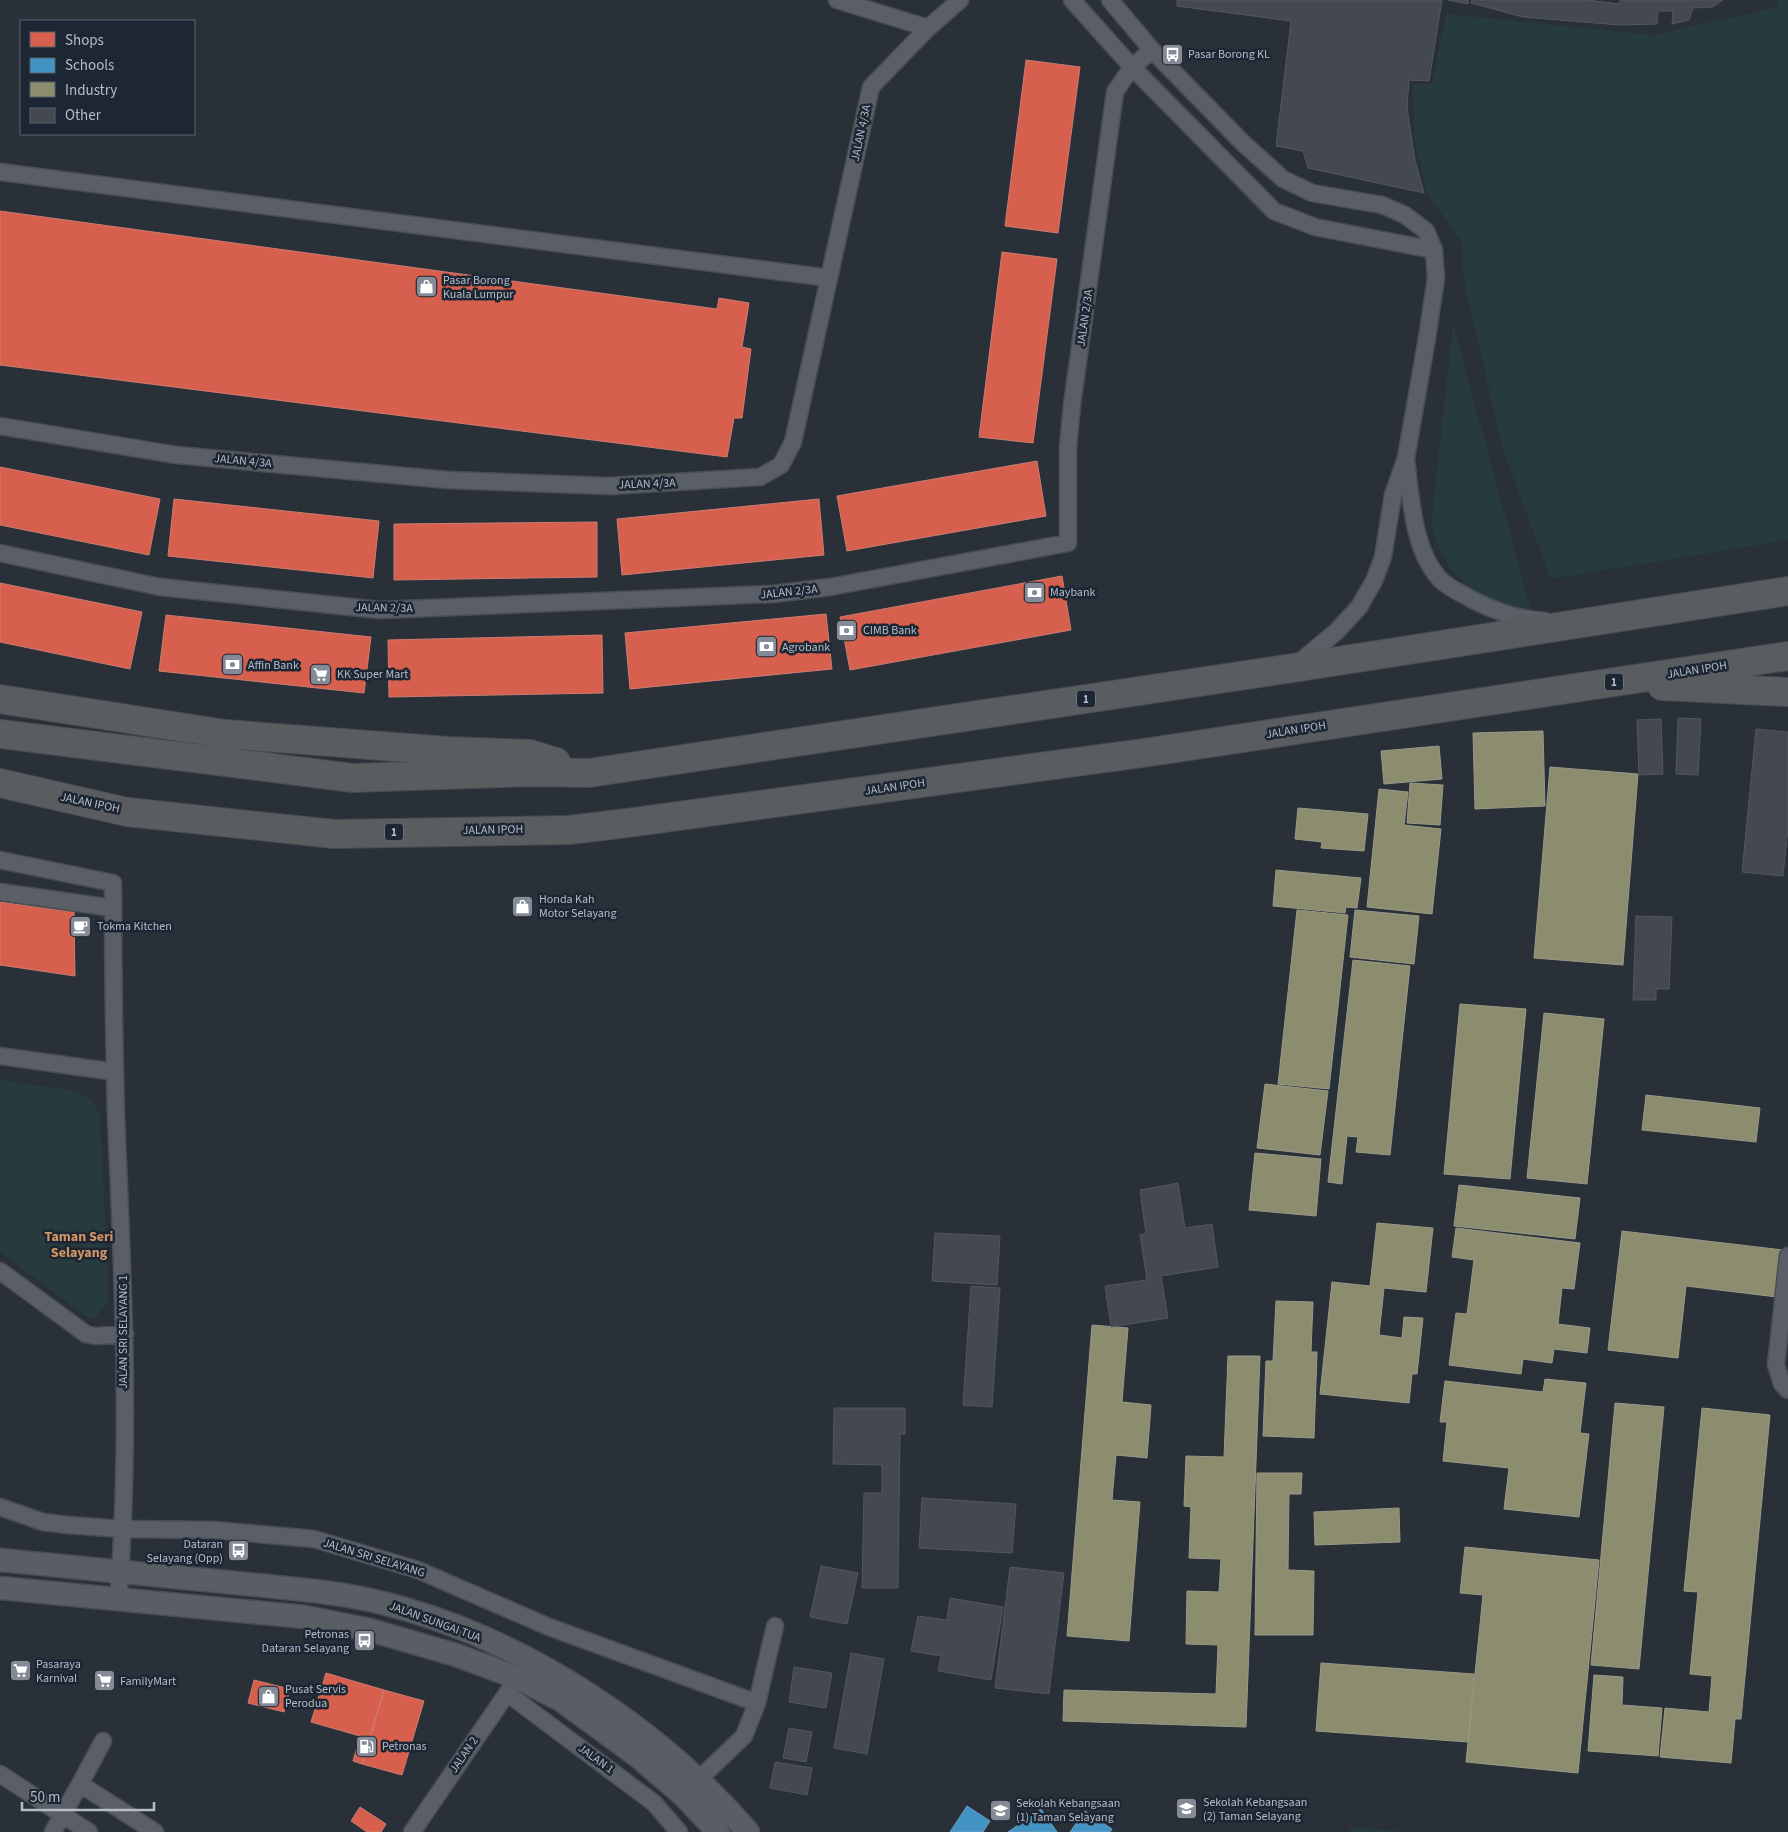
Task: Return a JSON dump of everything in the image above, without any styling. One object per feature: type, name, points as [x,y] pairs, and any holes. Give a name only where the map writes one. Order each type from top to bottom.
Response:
[{"type":"highway","name":"1","points":[[0,734],[353,778],[531,772],[589,773],[1293,668],[1788,590]]},
{"type":"highway","name":"JALAN IPOH","points":[[0,783],[127,812],[307,832],[334,834],[569,830],[1134,754],[1788,656]]},
{"type":"highway","points":[[1612,683],[1728,691],[1788,692]]},
{"type":"highway","points":[[0,699],[225,734],[448,751],[530,754],[589,773]]},
{"type":"main road","name":"JALAN SUNGAI TUA","points":[[0,1560],[314,1592],[368,1600],[412,1612],[468,1632],[573,1684],[626,1721],[698,1780],[748,1832]]},
{"type":"main road","name":"JALAN SUNGAI TUA","points":[[0,1588],[334,1622],[410,1640],[512,1686],[562,1700],[601,1728],[683,1795],[718,1832]]},
{"type":"street","points":[[837,0],[928,28]]},
{"type":"street","name":"JALAN 4/3A","points":[[0,426],[177,455],[448,480],[609,486],[760,477],[781,465],[793,442],[871,87],[928,28],[960,0]]},
{"type":"street","points":[[1072,0],[1132,67],[1274,211],[1315,227],[1434,250]]},
{"type":"street","points":[[1110,0],[1152,50],[1243,143],[1283,179],[1312,193],[1382,205],[1405,214],[1426,231],[1434,250],[1436,278],[1406,458],[1393,495],[1383,557],[1374,581],[1359,607],[1293,668]]},
{"type":"street","name":"JALAN 2/3A","points":[[0,553],[160,587],[380,610],[773,594],[830,587],[1068,542],[1068,447],[1072,405],[1115,92],[1132,67],[1152,50]]},
{"type":"street","points":[[0,172],[828,278]]},
{"type":"street","points":[[1406,458],[1415,526],[1426,560],[1443,582],[1493,611],[1524,618],[1582,623]]},
{"type":"street","name":"JALAN SRI SELAYANG 1","points":[[0,860],[113,883],[115,1072],[125,1334],[122,1529],[118,1601]]},
{"type":"street","points":[[0,892],[113,908]]},
{"type":"street","points":[[0,1056],[115,1072]]},
{"type":"street","points":[[1788,1256],[1776,1365],[1782,1384],[1788,1390]]},
{"type":"street","points":[[0,1271],[86,1334],[96,1336],[125,1334]]},
{"type":"street","name":"JALAN SRI SELAYANG","points":[[0,1507],[43,1522],[122,1529],[214,1530],[314,1539],[418,1570],[549,1627],[757,1703]]},
{"type":"street","points":[[698,1780],[744,1736],[757,1703],[775,1626]]},
{"type":"street","name":"JALAN 2","points":[[420,1829],[512,1686]]},
{"type":"street","name":"JALAN 1","points":[[512,1686],[654,1803],[679,1832]]},
{"type":"street","points":[[53,1832],[64,1816],[102,1741]]},
{"type":"street","points":[[0,1774],[89,1832]]},
{"type":"street","points":[[80,1784],[155,1832]]},
{"type":"green space","points":[[1778,0],[1788,0],[1788,540],[1551,579],[1503,450],[1464,281],[1461,241],[1428,195],[1414,138],[1413,84],[1432,84],[1446,14],[1654,35],[1779,7]]},
{"type":"green space","points":[[1453,325],[1531,610],[1494,599],[1466,584],[1455,574],[1446,560],[1431,525]]},
{"type":"green space","points":[[0,1080],[76,1091],[92,1101],[100,1114],[109,1302],[94,1319],[85,1316],[0,1252]]},
{"type":"green space","points":[[1351,1827],[1409,1832],[1350,1832]]},
{"type":"building: Shops","points":[[1026,60],[1080,67],[1058,233],[1005,226]]},
{"type":"building: Shops","points":[[0,211],[717,309],[719,298],[749,303],[742,347],[751,349],[742,418],[734,418],[727,457],[0,365]]},
{"type":"building: Shops","points":[[1002,252],[1057,259],[1033,443],[979,437]]},
{"type":"building: Shops","points":[[1037,461],[1046,516],[847,551],[837,496]]},
{"type":"building: Shops","points":[[0,467],[160,499],[149,555],[0,525]]},
{"type":"building: Shops","points":[[174,499],[379,521],[373,578],[168,556]]},
{"type":"building: Shops","points":[[819,499],[824,555],[622,575],[617,519]]},
{"type":"building: Shops","points":[[597,522],[597,577],[394,580],[394,524]]},
{"type":"building: Shops","points":[[1062,576],[1071,630],[850,670],[840,617]]},
{"type":"building: Shops","points":[[0,583],[142,612],[130,669],[0,642]]},
{"type":"building: Shops","points":[[826,614],[832,669],[630,689],[625,633]]},
{"type":"building: Shops","points":[[166,615],[371,637],[364,693],[159,671]]},
{"type":"building: Shops","points":[[602,635],[603,693],[389,697],[388,640]]},
{"type":"building: Shops","points":[[0,902],[74,912],[75,976],[0,965]]},
{"type":"building: Shops","points":[[326,1673],[384,1690],[362,1764],[353,1761],[360,1736],[311,1722]]},
{"type":"building: Shops","name":"Pusat Servis Perodua","points":[[254,1680],[290,1689],[284,1712],[248,1703]]},
{"type":"building: Shops","points":[[384,1690],[424,1701],[402,1775],[362,1764]]},
{"type":"building: Shops","points":[[360,1807],[386,1824],[381,1832],[367,1832],[351,1821]]},
{"type":"building: Schools","points":[[967,1806],[990,1821],[983,1832],[950,1832]]},
{"type":"building: Schools","points":[[1041,1809],[1057,1832],[1008,1832]]},
{"type":"building: Schools","points":[[1085,1811],[1112,1829],[1110,1832],[1070,1832]]},
{"type":"building: Industry","points":[[1543,731],[1545,806],[1475,809],[1473,733]]},
{"type":"building: Industry","points":[[1439,746],[1442,779],[1384,784],[1381,751]]},
{"type":"building: Industry","points":[[1550,767],[1638,774],[1623,965],[1534,958]]},
{"type":"building: Industry","points":[[1410,783],[1443,785],[1440,825],[1407,823]]},
{"type":"building: Industry","points":[[1379,789],[1408,792],[1404,825],[1441,829],[1432,914],[1367,907]]},
{"type":"building: Industry","points":[[1298,808],[1368,814],[1364,851],[1321,848],[1322,842],[1295,839]]},
{"type":"building: Industry","points":[[1276,870],[1361,878],[1357,908],[1346,907],[1345,913],[1273,906]]},
{"type":"building: Industry","points":[[1297,910],[1348,915],[1329,1089],[1278,1084]]},
{"type":"building: Industry","points":[[1355,910],[1419,916],[1414,964],[1350,957]]},
{"type":"building: Industry","points":[[1353,960],[1410,966],[1390,1155],[1356,1152],[1358,1137],[1347,1136],[1342,1184],[1328,1182]]},
{"type":"building: Industry","points":[[1460,1004],[1526,1009],[1510,1179],[1444,1174]]},
{"type":"building: Industry","points":[[1544,1013],[1604,1019],[1587,1184],[1527,1178]]},
{"type":"building: Industry","points":[[1265,1084],[1328,1091],[1320,1155],[1257,1148]]},
{"type":"building: Industry","points":[[1646,1095],[1760,1108],[1756,1142],[1642,1130]]},
{"type":"building: Industry","points":[[1255,1153],[1321,1159],[1316,1216],[1249,1210]]},
{"type":"building: Industry","points":[[1459,1185],[1580,1198],[1575,1239],[1454,1226]]},
{"type":"building: Industry","points":[[1377,1223],[1433,1228],[1426,1292],[1384,1288],[1379,1335],[1402,1338],[1404,1317],[1423,1318],[1417,1374],[1412,1374],[1409,1403],[1320,1394],[1332,1282],[1370,1286]]},
{"type":"building: Industry","points":[[1456,1228],[1580,1243],[1574,1289],[1562,1288],[1558,1324],[1590,1328],[1587,1353],[1554,1349],[1552,1363],[1523,1359],[1521,1374],[1449,1365],[1456,1313],[1467,1314],[1474,1260],[1452,1257]]},
{"type":"building: Industry","points":[[1622,1231],[1783,1250],[1777,1297],[1686,1286],[1678,1358],[1608,1350]]},
{"type":"building: Industry","points":[[1276,1301],[1313,1302],[1311,1352],[1317,1352],[1314,1438],[1263,1436],[1266,1361],[1273,1361]]},
{"type":"building: Industry","points":[[1092,1325],[1128,1328],[1122,1402],[1151,1405],[1147,1458],[1116,1455],[1112,1500],[1140,1502],[1129,1641],[1067,1636]]},
{"type":"building: Industry","points":[[1228,1356],[1260,1356],[1246,1727],[1063,1721],[1064,1690],[1216,1694],[1218,1645],[1186,1644],[1187,1591],[1219,1592],[1221,1559],[1189,1558],[1191,1507],[1184,1506],[1186,1456],[1224,1457]]},
{"type":"building: Industry","points":[[1545,1379],[1586,1383],[1580,1433],[1589,1434],[1579,1517],[1504,1509],[1509,1468],[1443,1461],[1447,1422],[1440,1422],[1445,1381],[1543,1392]]},
{"type":"building: Industry","points":[[1615,1403],[1664,1407],[1639,1669],[1591,1665]]},
{"type":"building: Industry","points":[[1702,1408],[1770,1415],[1741,1719],[1735,1719],[1731,1763],[1660,1757],[1665,1708],[1709,1712],[1712,1676],[1690,1674],[1698,1592],[1684,1591]]},
{"type":"building: Industry","points":[[1257,1473],[1302,1473],[1301,1494],[1289,1494],[1288,1570],[1314,1571],[1313,1635],[1255,1635]]},
{"type":"building: Industry","points":[[1399,1508],[1400,1542],[1315,1545],[1314,1512]]},
{"type":"building: Industry","points":[[1465,1547],[1599,1560],[1578,1773],[1466,1762],[1483,1595],[1460,1593]]},
{"type":"building: Industry","points":[[1321,1663],[1474,1674],[1468,1742],[1316,1731]]},
{"type":"building: Industry","points":[[1594,1675],[1623,1677],[1622,1705],[1662,1708],[1658,1756],[1588,1751]]},
{"type":"building: Other","points":[[1177,0],[1442,0],[1429,81],[1409,80],[1407,108],[1415,160],[1424,193],[1308,168],[1303,151],[1276,146],[1291,21],[1177,6]]},
{"type":"building: Other","points":[[1448,0],[1468,0],[1468,4]]},
{"type":"building: Other","points":[[1472,0],[1587,0],[1620,4],[1620,0],[1723,0],[1713,7],[1693,8],[1689,20],[1672,24],[1673,11],[1658,11],[1657,24],[1620,25],[1523,17],[1471,3]]},
{"type":"building: Other","points":[[1678,718],[1701,719],[1698,775],[1676,774]]},
{"type":"building: Other","points":[[1661,719],[1663,774],[1639,775],[1637,720]]},
{"type":"building: Other","points":[[1756,729],[1788,732],[1788,829],[1783,876],[1742,872]]},
{"type":"building: Other","points":[[1636,916],[1672,917],[1669,989],[1656,989],[1656,1000],[1633,1000]]},
{"type":"building: Other","points":[[1178,1183],[1185,1228],[1212,1224],[1218,1267],[1161,1276],[1168,1318],[1111,1327],[1105,1286],[1147,1280],[1140,1235],[1146,1234],[1140,1190]]},
{"type":"building: Other","points":[[935,1233],[1000,1236],[997,1285],[932,1281]]},
{"type":"building: Other","points":[[971,1286],[1000,1288],[992,1407],[963,1405]]},
{"type":"building: Other","points":[[834,1408],[905,1408],[905,1434],[900,1434],[898,1588],[862,1588],[864,1493],[882,1493],[882,1465],[833,1464]]},
{"type":"building: Other","points":[[922,1498],[1016,1504],[1012,1553],[919,1548]]},
{"type":"building: Other","points":[[821,1566],[858,1573],[847,1624],[810,1617]]},
{"type":"building: Other","points":[[1010,1567],[1064,1573],[1049,1694],[995,1688]]},
{"type":"building: Other","points":[[950,1598],[1003,1607],[991,1680],[938,1671],[941,1656],[911,1651],[918,1616],[947,1620]]},
{"type":"building: Other","points":[[851,1653],[884,1659],[867,1754],[834,1748]]},
{"type":"building: Other","points":[[794,1667],[832,1673],[826,1708],[789,1702]]},
{"type":"building: Other","points":[[789,1728],[812,1732],[806,1762],[783,1758]]},
{"type":"building: Other","points":[[775,1762],[812,1768],[807,1795],[770,1788]]},
{"type":"place","name":"Pasar Borong KL","points":[[1172,54]]},
{"type":"place","name":"Pasar Borong Kuala Lumpur","points":[[427,287]]},
{"type":"place","name":"Maybank","points":[[1034,592]]},
{"type":"place","name":"CIMB Bank","points":[[847,630]]},
{"type":"place","name":"Agrobank","points":[[766,647]]},
{"type":"place","name":"Affin Bank","points":[[232,665]]},
{"type":"place","name":"KK Super Mart","points":[[321,674]]},
{"type":"place","name":"Honda Kah Motor Selayang","points":[[523,906]]},
{"type":"place","name":"Tokma Kitchen","points":[[81,926]]},
{"type":"place","name":"Dataran Selayang (Opp)","points":[[239,1551]]},
{"type":"place","name":"Petronas Dataran Selayang","points":[[365,1641]]},
{"type":"place","name":"Pasaraya Karnival","points":[[20,1671]]},
{"type":"place","name":"FamilyMart","points":[[104,1681]]},
{"type":"place","name":"Pusat Servis Perodua","points":[[269,1696]]},
{"type":"place","name":"Petronas","points":[[366,1746]]},
{"type":"place","name":"Sekolah Kebangsaan (2) Taman Selayang","points":[[1187,1809]]},
{"type":"place","name":"Sekolah Kebangsaan (1) Taman Selayang","points":[[1000,1810]]},
{"type":"district","name":"Taman Seri Selayang","points":[[79,1246]]}]
